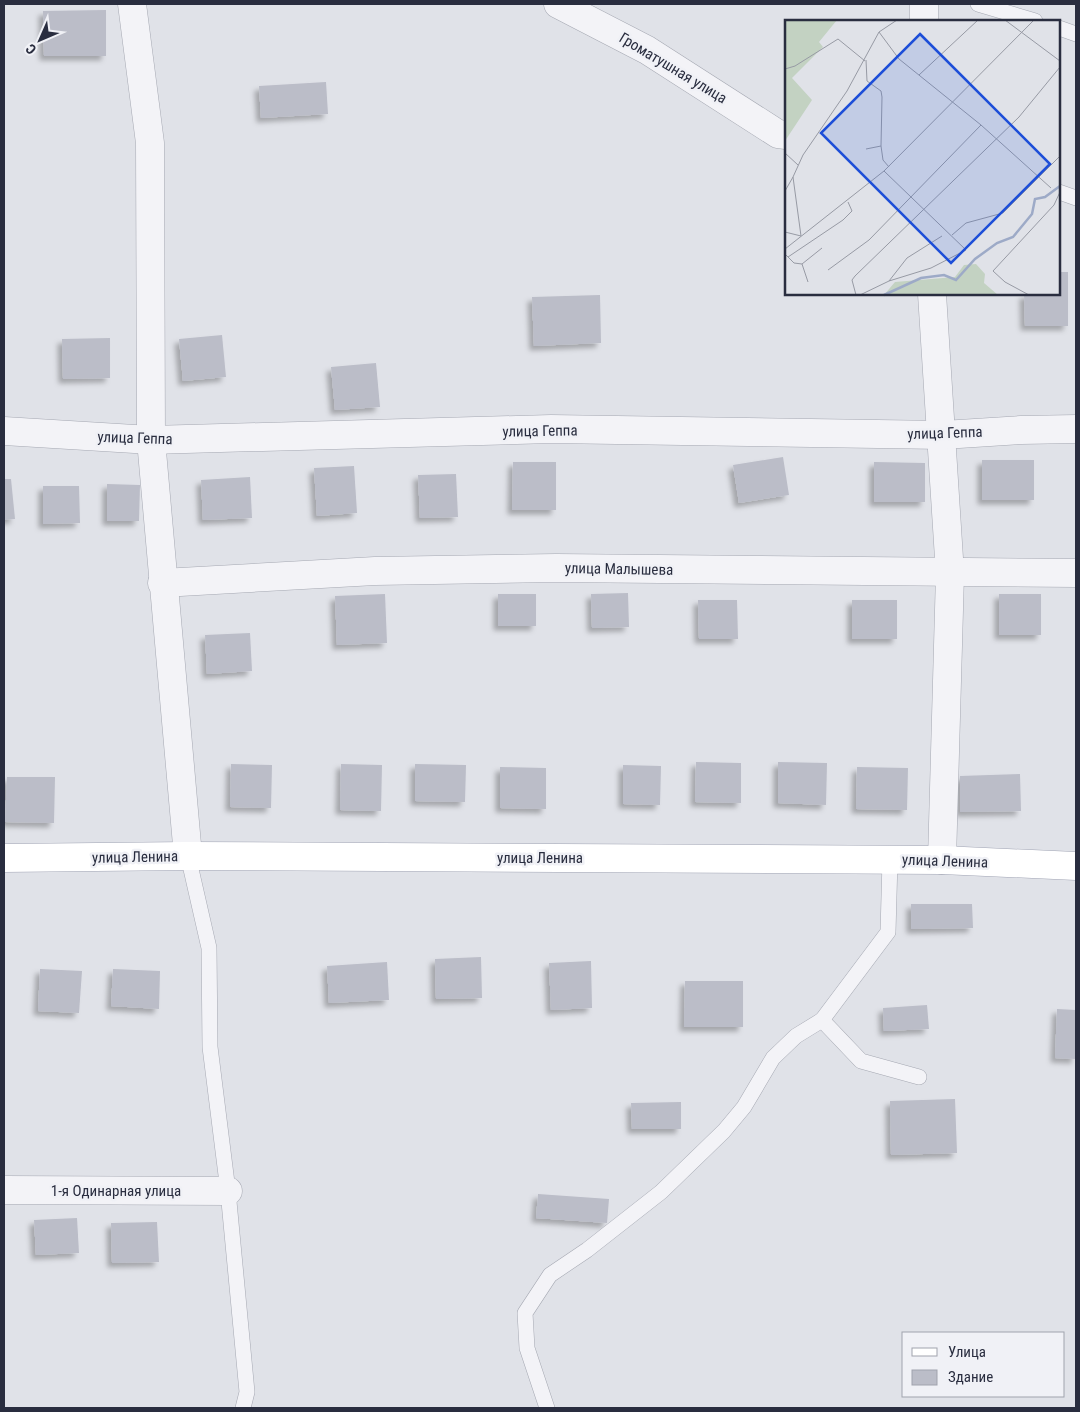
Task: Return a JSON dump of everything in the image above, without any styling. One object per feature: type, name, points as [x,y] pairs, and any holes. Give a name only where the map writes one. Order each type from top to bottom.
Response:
[{"type":"main road","name":"улица Ленина","points":[[4,858],[188,856],[942,860],[1076,866]]},
{"type":"street","points":[[132,4],[150,142],[151,440],[162,583],[188,856]]},
{"type":"street","name":"Громатушная улица","points":[[558,4],[647,50],[778,134],[785,135]]},
{"type":"street","points":[[924,4],[924,20]]},
{"type":"street","points":[[932,295],[950,574],[942,860]]},
{"type":"street","name":"улица Геппа","points":[[4,431],[151,440],[552,430],[942,435],[1076,429]]},
{"type":"street","name":"улица Малышева","points":[[162,583],[375,571],[556,568],[950,574],[1076,573]]},
{"type":"street","name":"1-я Одинарная улица","points":[[4,1190],[228,1190]]},
{"type":"lane","points":[[978,4],[1032,20]]},
{"type":"lane","points":[[1060,28],[1076,34]]},
{"type":"lane","points":[[1060,192],[1076,198]]},
{"type":"lane","points":[[188,856],[209,948],[210,1047],[228,1190],[247,1392],[243,1408]]},
{"type":"lane","points":[[548,1408],[527,1348],[525,1313],[550,1275],[588,1250],[661,1192],[724,1130],[744,1107],[773,1058],[796,1036],[822,1020],[888,932],[890,860]]},
{"type":"lane","points":[[822,1020],[861,1061],[919,1077]]},
{"type":"building","points":[[106,10],[106,56],[44,56],[43,11]]},
{"type":"building","points":[[326,82],[328,114],[261,118],[259,86]]},
{"type":"building","points":[[1060,272],[1068,272],[1068,326],[1025,326],[1024,295],[1060,295]]},
{"type":"building","points":[[600,295],[601,343],[534,346],[532,297]]},
{"type":"building","points":[[222,335],[226,377],[183,381],[179,339]]},
{"type":"building","points":[[110,338],[110,378],[63,379],[62,339]]},
{"type":"building","points":[[376,363],[380,407],[335,410],[331,367]]},
{"type":"building","points":[[783,457],[789,495],[739,503],[733,465]]},
{"type":"building","points":[[982,460],[1034,460],[1034,500],[982,500]]},
{"type":"building","points":[[513,462],[556,462],[556,510],[512,510]]},
{"type":"building","points":[[874,462],[925,463],[925,502],[874,502]]},
{"type":"building","points":[[354,466],[357,513],[317,516],[314,468]]},
{"type":"building","points":[[456,474],[458,517],[420,518],[418,475]]},
{"type":"building","points":[[250,477],[252,518],[203,520],[201,480]]},
{"type":"building","points":[[4,479],[11,479],[15,519],[4,520]]},
{"type":"building","points":[[107,484],[140,485],[139,521],[107,521]]},
{"type":"building","points":[[43,486],[79,486],[80,523],[43,524]]},
{"type":"building","points":[[628,593],[629,627],[592,628],[591,594]]},
{"type":"building","points":[[385,594],[387,643],[337,645],[335,596]]},
{"type":"building","points":[[498,594],[536,594],[536,626],[498,626]]},
{"type":"building","points":[[999,594],[1041,594],[1041,635],[999,635]]},
{"type":"building","points":[[698,600],[737,600],[738,639],[699,639]]},
{"type":"building","points":[[852,600],[897,600],[897,639],[852,639]]},
{"type":"building","points":[[250,633],[252,671],[207,674],[205,635]]},
{"type":"building","points":[[696,762],[741,763],[741,803],[695,802]]},
{"type":"building","points":[[778,762],[827,763],[826,805],[778,803]]},
{"type":"building","points":[[231,764],[272,765],[271,808],[230,807]]},
{"type":"building","points":[[341,764],[382,765],[381,811],[340,810]]},
{"type":"building","points":[[415,764],[466,765],[465,802],[415,801]]},
{"type":"building","points":[[623,765],[661,766],[660,805],[623,804]]},
{"type":"building","points":[[500,767],[546,768],[546,809],[500,808]]},
{"type":"building","points":[[857,767],[908,768],[907,810],[856,809]]},
{"type":"building","points":[[1020,774],[1021,811],[960,812],[960,776]]},
{"type":"building","points":[[7,777],[55,777],[54,823],[5,822]]},
{"type":"building","points":[[911,904],[972,904],[973,928],[911,929]]},
{"type":"building","points":[[481,957],[482,998],[436,999],[435,959]]},
{"type":"building","points":[[591,961],[592,1008],[551,1010],[549,963]]},
{"type":"building","points":[[387,962],[389,1000],[329,1003],[327,966]]},
{"type":"building","points":[[40,969],[82,971],[79,1013],[38,1011]]},
{"type":"building","points":[[113,969],[160,971],[159,1009],[111,1006]]},
{"type":"building","points":[[685,981],[743,981],[743,1027],[684,1027]]},
{"type":"building","points":[[927,1005],[929,1029],[884,1031],[883,1008]]},
{"type":"building","points":[[1057,1009],[1076,1010],[1076,1059],[1055,1058]]},
{"type":"building","points":[[955,1099],[957,1153],[891,1155],[890,1101]]},
{"type":"building","points":[[681,1102],[681,1129],[632,1129],[631,1103]]},
{"type":"building","points":[[538,1194],[609,1199],[607,1223],[536,1218]]},
{"type":"building","points":[[77,1218],[79,1253],[36,1255],[34,1220]]},
{"type":"building","points":[[157,1222],[159,1262],[112,1263],[111,1223]]}]
